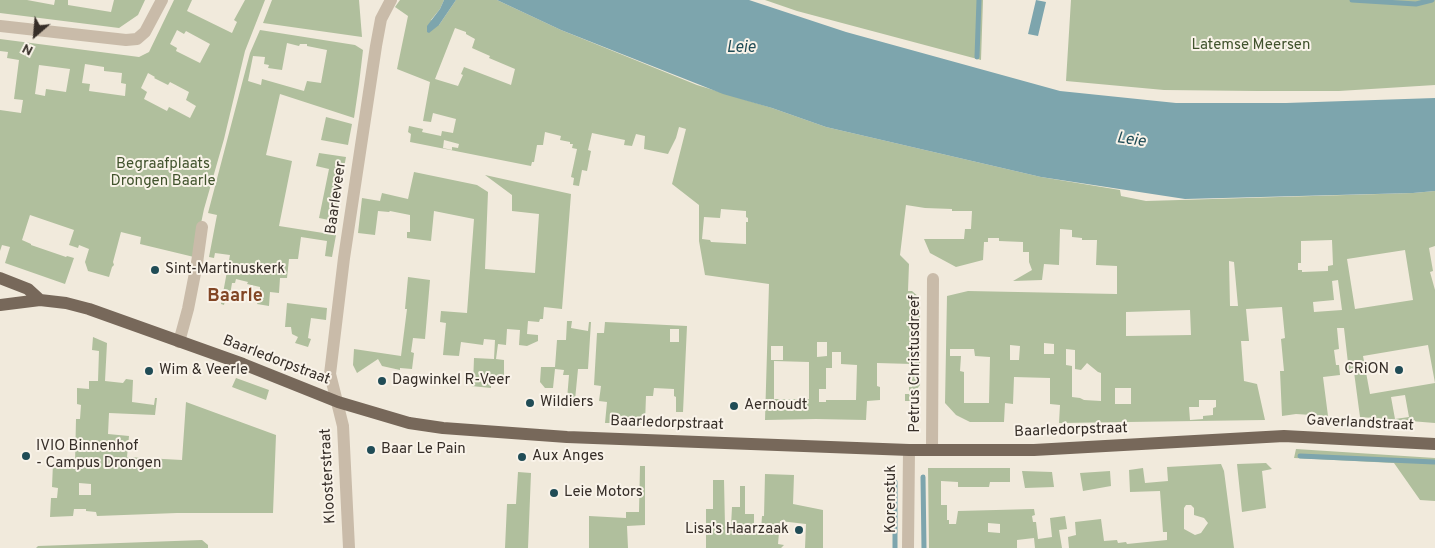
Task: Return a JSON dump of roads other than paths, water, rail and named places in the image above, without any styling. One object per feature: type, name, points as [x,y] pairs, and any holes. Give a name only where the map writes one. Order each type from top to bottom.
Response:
[{"type":"main road","points":[[0,278],[28,289],[40,300]]},
{"type":"main road","name":"Baarledorpstraat","points":[[40,300],[88,309],[243,364],[338,402],[409,423],[443,428],[567,437],[909,450],[1034,450],[1284,436]]},
{"type":"main road","points":[[0,305],[40,300]]},
{"type":"main road","name":"Gaverlandstraat","points":[[1284,436],[1435,444]]},
{"type":"street","points":[[0,26],[126,40],[137,39],[145,32],[162,0]]},
{"type":"street","name":"Baarleveer","points":[[338,402],[330,374],[344,258],[377,37],[381,19],[391,0]]},
{"type":"street","points":[[178,342],[188,309],[202,227]]},
{"type":"street","name":"Petrus Christusdreef","points":[[932,449],[933,279]]},
{"type":"street","name":"Kloosterstraat","points":[[338,402],[343,426],[349,548]]},
{"type":"street","name":"Korenstuk","points":[[908,548],[909,450]]},
{"type":"water","points":[[444,0],[456,0],[439,25],[429,33],[427,32],[427,26],[440,9]]},
{"type":"water","name":"Leie","points":[[497,0],[749,0],[846,32],[1060,91],[1176,103],[1286,103],[1435,98],[1435,191],[1185,199],[1041,177],[826,127],[772,108],[723,94],[561,30]]},
{"type":"water","points":[[1036,0],[1046,2],[1038,36],[1028,34]]},
{"type":"waterway","points":[[977,57],[979,0]]},
{"type":"waterway","points":[[1352,0],[1416,4],[1432,0]]},
{"type":"waterway","points":[[1300,456],[1434,462]]},
{"type":"waterway","points":[[923,477],[924,548]]},
{"type":"waterway","points":[[895,482],[895,548]]},
{"type":"place","name":"Sint-Martinuskerk","points":[[155,270]]},
{"type":"place","name":"CRiON","points":[[1399,370]]},
{"type":"place","name":"Wim & Veerle","points":[[149,371]]},
{"type":"place","name":"Dagwinkel R-Veer","points":[[382,381]]},
{"type":"place","name":"Wildiers","points":[[530,403]]},
{"type":"place","name":"Aernoudt","points":[[734,406]]},
{"type":"place","name":"Baar Le Pain","points":[[371,450]]},
{"type":"place","name":"IVIO Binnenhof - Campus Drongen","points":[[26,456]]},
{"type":"place","name":"Aux Anges","points":[[522,457]]},
{"type":"place","name":"Leie Motors","points":[[554,493]]},
{"type":"place","name":"Lisa's Haarzaak","points":[[799,530]]},
{"type":"district","name":"Baarle","points":[[235,297]]},
{"type":"park label","name":"Latemse Meersen","points":[[1251,46]]},
{"type":"park label","name":"Begraafplaats Drongen Baarle","points":[[163,174]]}]
